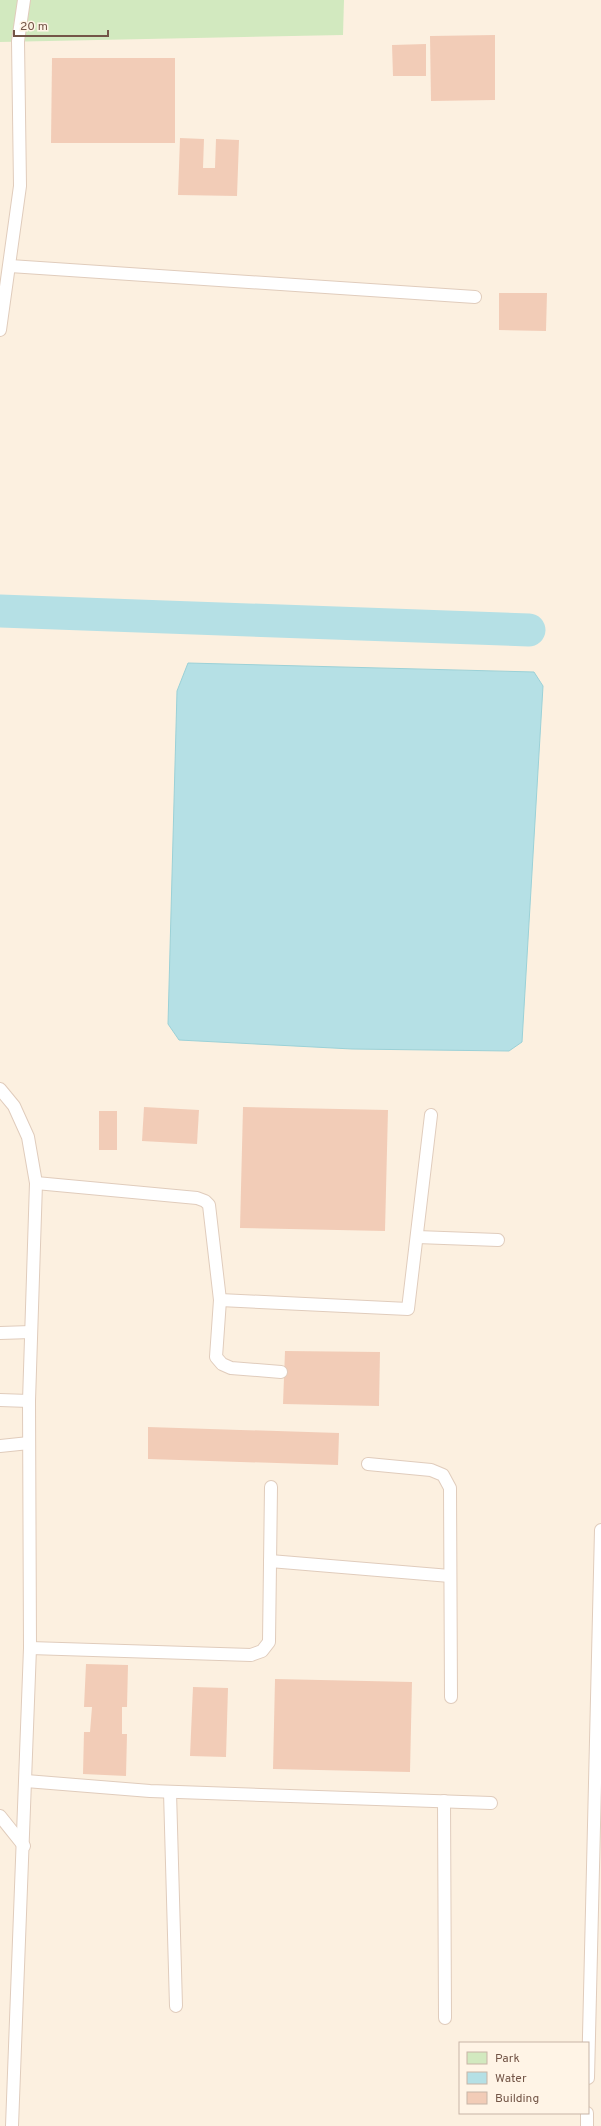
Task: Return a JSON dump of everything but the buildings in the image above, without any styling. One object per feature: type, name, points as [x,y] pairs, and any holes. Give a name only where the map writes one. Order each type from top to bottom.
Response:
[{"type":"lane","points":[[0,330],[3,289],[10,266],[20,186],[18,41],[24,0]]},
{"type":"lane","points":[[10,266],[475,298]]},
{"type":"lane","points":[[0,1089],[14,1106],[28,1137],[36,1183],[29,1402],[30,1648],[24,1846],[12,2126]]},
{"type":"lane","points":[[220,1300],[408,1308],[431,1115]]},
{"type":"lane","points":[[36,1183],[197,1198],[206,1201],[209,1205],[220,1300],[216,1357],[222,1364],[231,1368],[281,1372]]},
{"type":"lane","points":[[417,1237],[498,1240]]},
{"type":"lane","points":[[0,1333],[31,1332]]},
{"type":"lane","points":[[0,1400],[29,1402]]},
{"type":"lane","points":[[0,1446],[29,1443]]},
{"type":"lane","points":[[368,1464],[431,1470],[443,1475],[450,1488],[450,1697]]},
{"type":"lane","points":[[30,1648],[251,1655],[262,1651],[269,1642],[271,1487]]},
{"type":"lane","points":[[589,2042],[601,1530]]},
{"type":"lane","points":[[270,1562],[450,1576]]},
{"type":"lane","points":[[26,1781],[170,1792],[491,1803]]},
{"type":"lane","points":[[170,1792],[176,2006]]},
{"type":"lane","points":[[444,1801],[445,2018]]},
{"type":"lane","points":[[0,1816],[24,1846]]},
{"type":"lane","points":[[587,2114],[587,2126]]},
{"type":"green space","points":[[0,0],[344,0],[343,35],[0,42]]},
{"type":"water","points":[[188,663],[534,672],[543,686],[522,1042],[509,1051],[352,1049],[179,1040],[168,1024],[177,691]]},
{"type":"waterway","points":[[0,611],[529,630]]}]
